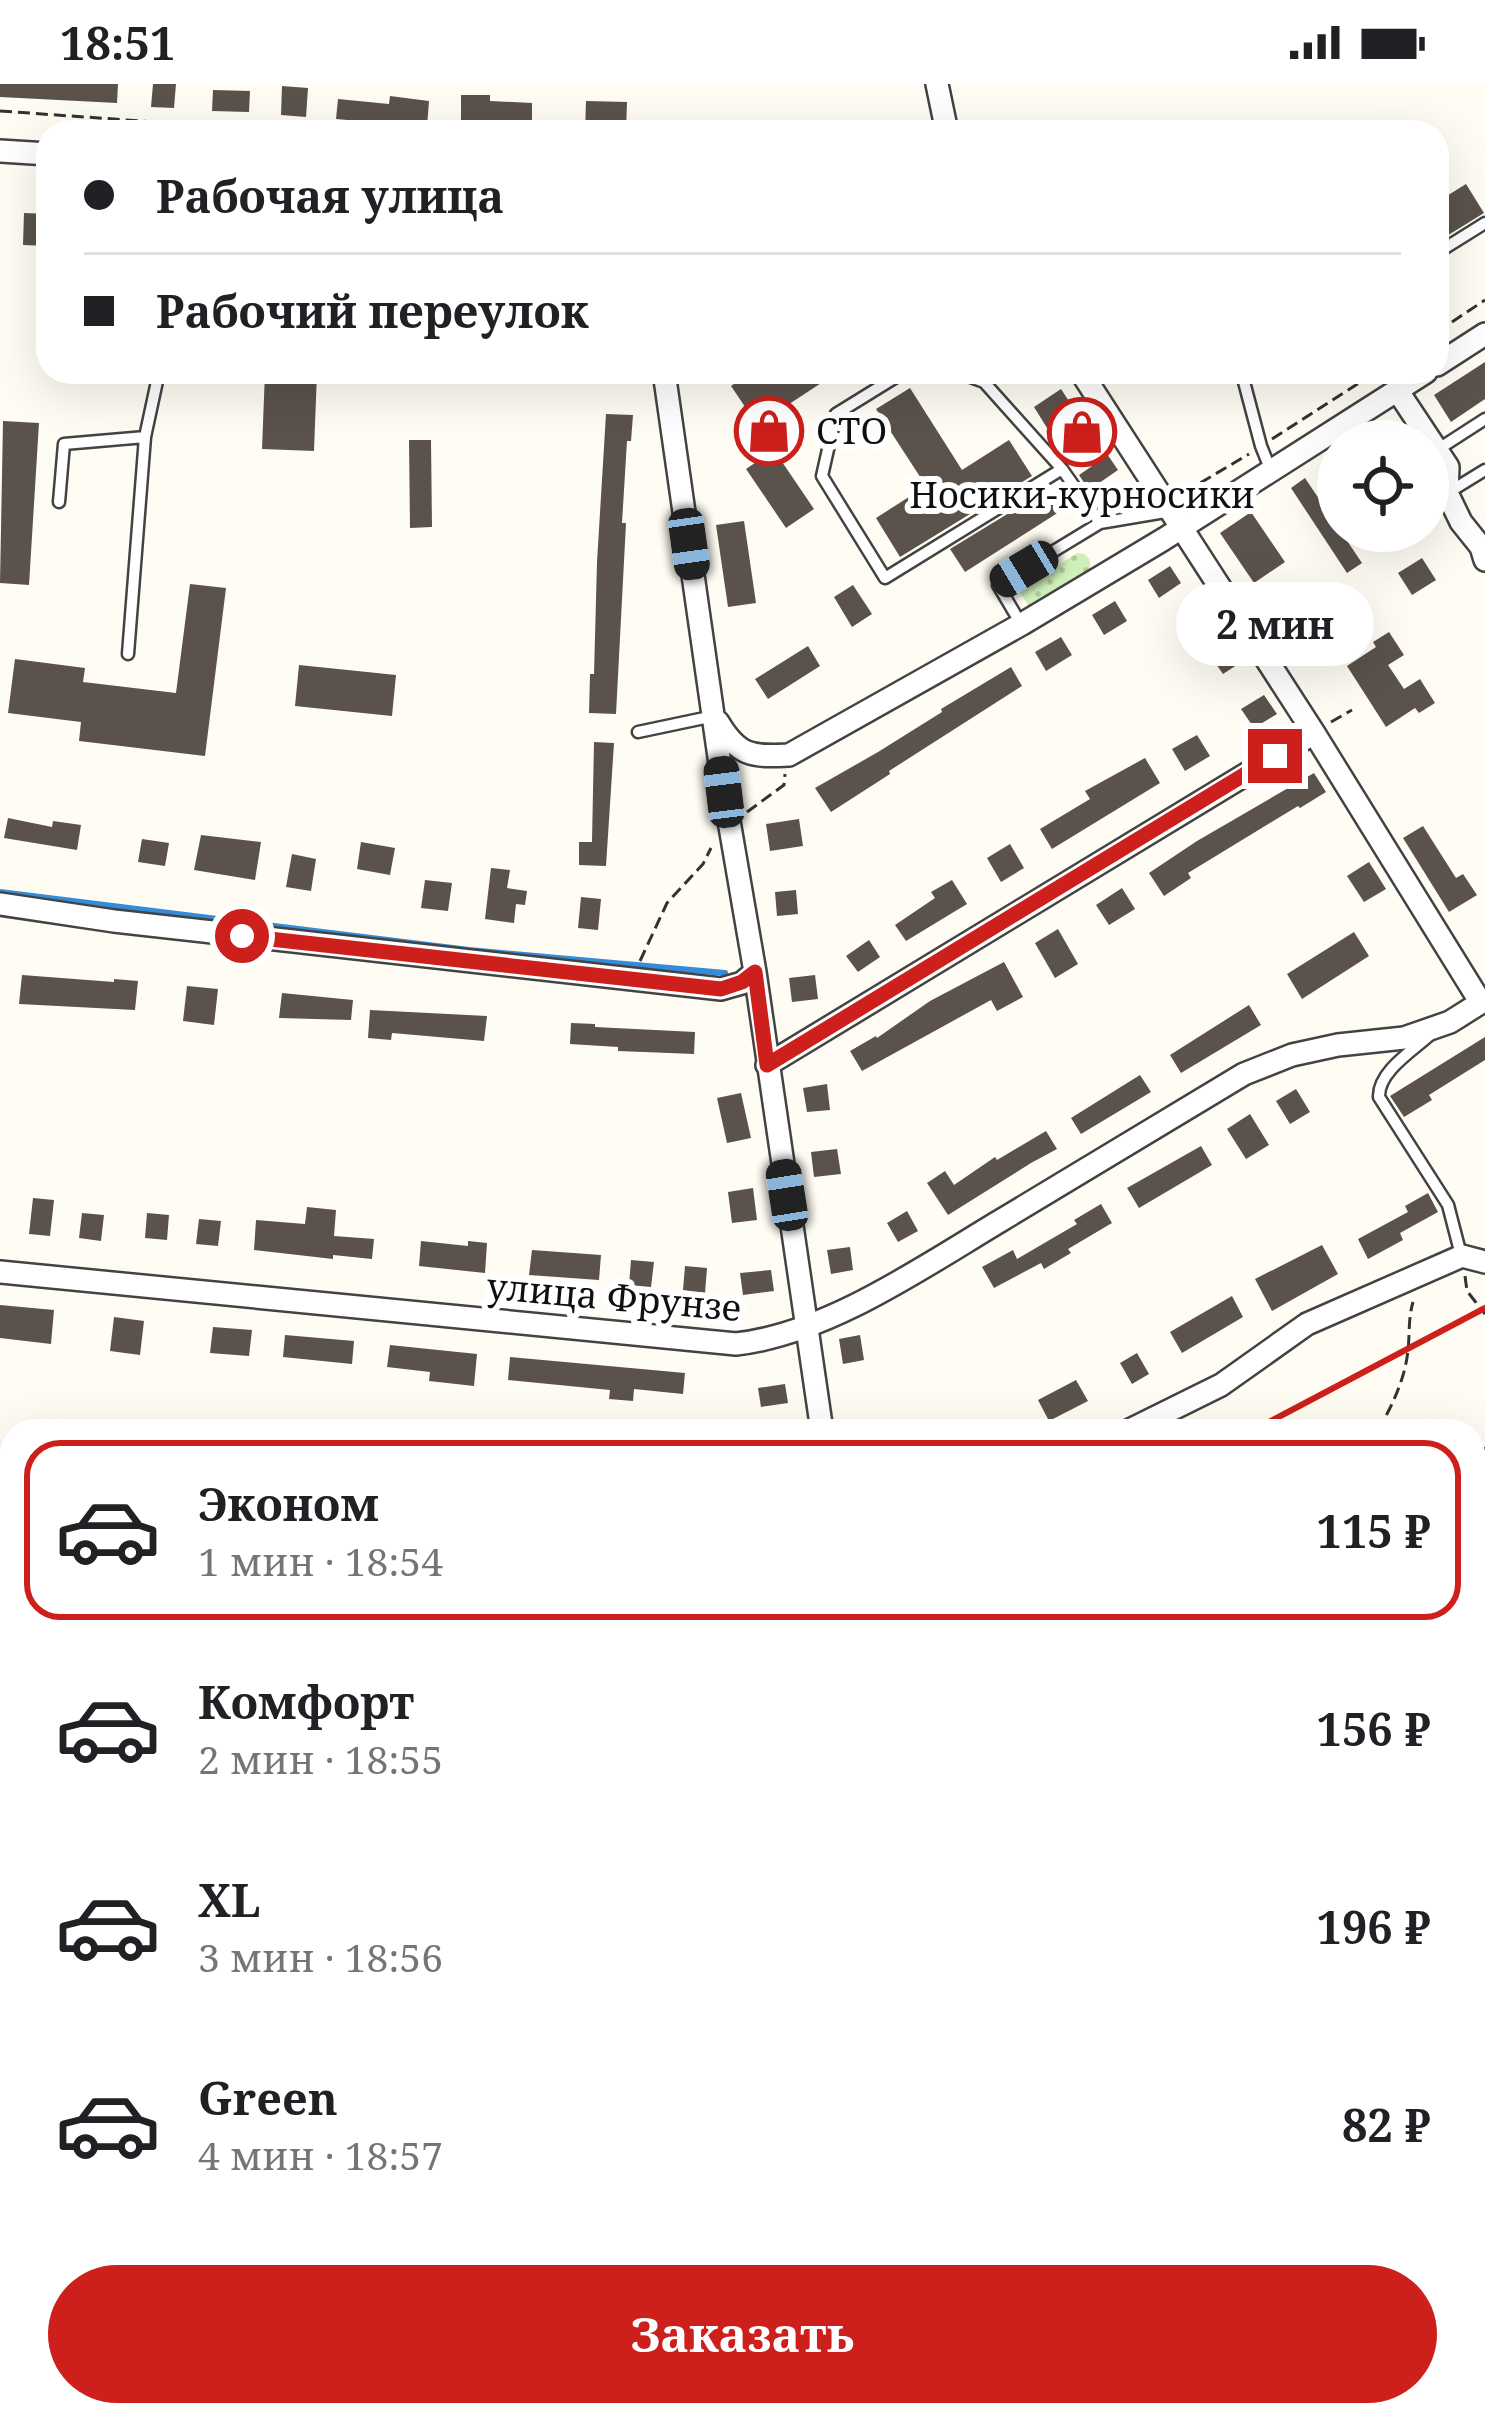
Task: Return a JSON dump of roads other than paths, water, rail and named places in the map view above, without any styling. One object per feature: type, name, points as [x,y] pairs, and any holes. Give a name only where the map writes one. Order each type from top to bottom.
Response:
[{"type":"street","points":[[937,84],[945,120]]},
{"type":"street","points":[[0,151],[36,153]]},
{"type":"street","points":[[1449,357],[1485,334]]},
{"type":"street","points":[[666,384],[820,1419]]},
{"type":"street","points":[[1089,384],[1483,1002]]},
{"type":"street","points":[[714,716],[728,740],[743,752],[789,755],[1022,624],[1177,519],[1271,471],[1388,384]]},
{"type":"street","points":[[1394,384],[1417,420]]},
{"type":"street","points":[[1449,510],[1480,547],[1485,560]]},
{"type":"street","points":[[767,1065],[1314,733]]},
{"type":"street","points":[[0,904],[721,989],[755,972]]},
{"type":"street","name":"улица Фрунзе","points":[[0,1271],[736,1344],[762,1341],[882,1292],[1244,1074],[1292,1055],[1403,1038],[1436,1028],[1483,1002]]},
{"type":"street","points":[[1152,1419],[1221,1385],[1307,1324],[1462,1256],[1485,1262]]},
{"type":"lane","points":[[1449,246],[1485,223]]},
{"type":"lane","points":[[128,654],[145,437],[156,384]]},
{"type":"lane","points":[[885,384],[836,414],[822,476],[885,578],[1062,469]]},
{"type":"lane","points":[[986,384],[1062,469],[1100,523]]},
{"type":"lane","points":[[1246,384],[1271,471]]},
{"type":"lane","points":[[1449,442],[1485,419]]},
{"type":"lane","points":[[58,502],[64,444],[145,437]]},
{"type":"lane","points":[[1449,492],[1485,470]]},
{"type":"lane","points":[[1022,624],[998,585],[1100,523],[1177,519]]},
{"type":"lane","points":[[638,732],[714,716]]},
{"type":"lane","points":[[1436,1028],[1385,1076],[1378,1086],[1379,1097],[1448,1205],[1462,1256]]},
{"type":"waterway","points":[[0,892],[469,950],[725,973]]},
{"type":"railway","points":[[1275,1419],[1485,1308]]},
{"type":"place","name":"СТО","points":[[769,431]]},
{"type":"place","name":"Носики-курносики","points":[[1082,432]]}]
